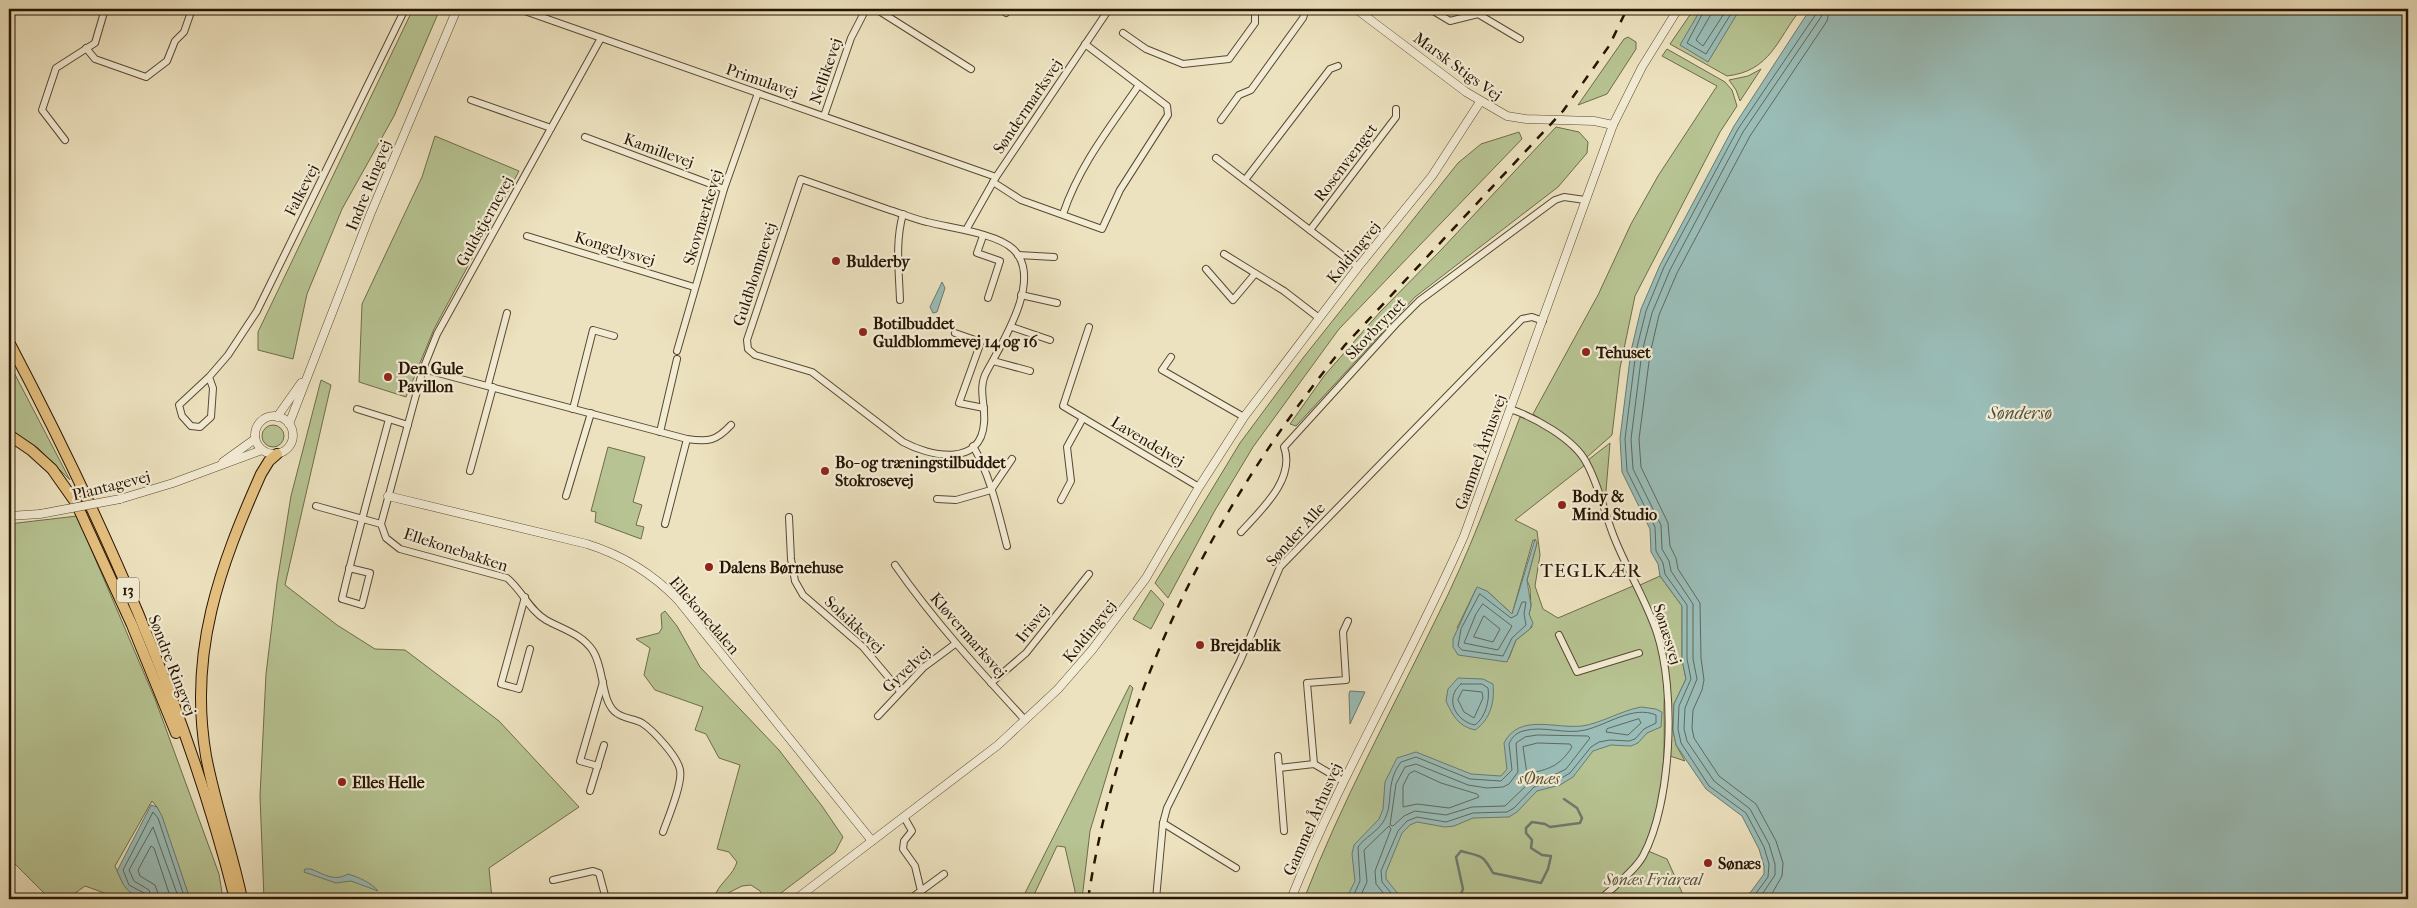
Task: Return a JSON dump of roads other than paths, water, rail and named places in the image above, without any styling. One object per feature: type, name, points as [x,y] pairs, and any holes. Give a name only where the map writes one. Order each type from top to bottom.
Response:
[{"type":"main road","name":"Søndre Ringvej","points":[[9,342],[78,478],[133,603],[192,757],[234,899]]},
{"type":"main road","points":[[9,435],[48,464],[76,503],[132,625],[220,848]]},
{"type":"main road","points":[[242,899],[206,755],[200,703],[202,663],[210,609],[219,578],[262,474],[269,461],[277,454]]},
{"type":"street","points":[[65,140],[42,110],[56,68],[95,42],[106,9]]},
{"type":"street","points":[[86,48],[95,59],[146,77],[167,61],[175,41],[184,32],[192,9]]},
{"type":"street","name":"Falkevej","points":[[209,377],[213,388],[211,417],[200,427],[191,426],[182,416],[179,405],[209,377],[228,355],[257,311],[405,9]]},
{"type":"street","name":"Indre Ringvej","points":[[289,424],[456,9]]},
{"type":"street","name":"Primulavej","points":[[519,9],[824,116],[994,180]]},
{"type":"street","name":"Nellikevej","points":[[824,116],[851,38],[866,9]]},
{"type":"street","points":[[876,9],[971,69]]},
{"type":"street","points":[[1000,9],[1006,13]]},
{"type":"street","name":"Søndermarksvej","points":[[966,230],[994,180],[1109,9]]},
{"type":"street","points":[[1123,33],[1146,49],[1183,64],[1229,59],[1255,22],[1255,12],[1251,9]]},
{"type":"street","points":[[1220,120],[1239,95],[1251,90],[1304,18],[1306,9]]},
{"type":"street","name":"Marsk Stigs Vej","points":[[1356,9],[1480,102],[1507,116],[1594,121],[1612,124]]},
{"type":"street","points":[[1430,9],[1450,21],[1480,11],[1520,39]]},
{"type":"street","name":"Gammel Århusvej","points":[[1291,899],[1344,781],[1448,573],[1466,531],[1612,124],[1642,67],[1678,9]]},
{"type":"street","name":"Guldstjernevej","points":[[388,496],[423,369],[438,334],[454,302],[602,38]]},
{"type":"street","points":[[994,180],[1022,200],[1102,229],[1120,190],[1168,115],[1167,106],[1085,44]]},
{"type":"street","points":[[1246,180],[1330,69],[1338,66]]},
{"type":"street","points":[[1063,214],[1072,186],[1084,164],[1138,85]]},
{"type":"street","name":"Skovmærkevej","points":[[677,351],[724,188],[758,93]]},
{"type":"street","points":[[471,100],[551,128]]},
{"type":"street","name":"Koldingvej","points":[[796,899],[998,745],[1058,689],[1122,613],[1146,578],[1199,487],[1244,417],[1358,267],[1447,156],[1480,102]]},
{"type":"street","name":"Rosenvænget","points":[[1310,230],[1396,117],[1396,109]]},
{"type":"street","name":"Kamillevej","points":[[585,137],[724,188]]},
{"type":"street","points":[[1216,158],[1358,267]]},
{"type":"street","name":"Guldblommevej","points":[[973,446],[964,452],[943,456],[915,449],[903,442],[812,372],[755,355],[748,348],[747,340],[801,179],[927,222],[966,230],[1004,243],[1018,255]]},
{"type":"street","name":"Skovbrynet","points":[[1241,532],[1265,506],[1282,479],[1288,457],[1284,447],[1419,301],[1555,200],[1564,197],[1585,200]]},
{"type":"street","points":[[900,300],[898,249],[899,230],[903,214]]},
{"type":"street","name":"Kongelysvej","points":[[528,236],[694,287]]},
{"type":"street","points":[[983,236],[977,253],[1000,261],[988,298]]},
{"type":"street","points":[[1224,254],[1254,275],[1284,291],[1319,318]]},
{"type":"street","points":[[1007,546],[982,462],[973,446],[983,432],[984,408],[982,385],[1012,327],[1021,295],[1023,275],[1018,255],[1054,258]]},
{"type":"street","points":[[1206,269],[1233,300],[1254,275]]},
{"type":"street","points":[[1021,295],[1057,302]]},
{"type":"street","points":[[470,471],[508,313]]},
{"type":"street","name":"Sønder Alle","points":[[1156,899],[1163,823],[1167,808],[1240,661],[1280,566],[1522,319],[1532,317],[1542,321]]},
{"type":"street","points":[[1012,327],[1050,340]]},
{"type":"street","name":"Lavendelvej","points":[[1089,327],[1063,406],[1199,487]]},
{"type":"street","points":[[573,409],[593,330],[614,336]]},
{"type":"street","points":[[955,332],[981,342],[959,403],[984,408]]},
{"type":"street","points":[[1171,357],[1162,370],[1244,417]]},
{"type":"street","points":[[660,432],[677,359]]},
{"type":"street","points":[[993,361],[1030,371]]},
{"type":"street","points":[[423,369],[704,442],[720,436],[730,425]]},
{"type":"street","name":"Indre Ringvej","points":[[277,417],[308,373]]},
{"type":"street","points":[[357,408],[408,425]]},
{"type":"street","name":"Sønæsvej","points":[[1510,409],[1545,426],[1568,442],[1585,460],[1614,537],[1652,618],[1665,659],[1668,753],[1657,820],[1642,858],[1601,899]]},
{"type":"street","points":[[566,496],[591,413]]},
{"type":"street","points":[[268,417],[277,417],[289,424],[292,440],[287,449],[277,454],[262,450],[255,439],[255,430],[260,422],[268,417]]},
{"type":"street","points":[[1061,500],[1071,481],[1067,448],[1083,418]]},
{"type":"street","points":[[349,568],[370,573],[362,604],[342,599],[349,568],[362,518],[389,419]]},
{"type":"street","name":"Plantagevej","points":[[217,466],[255,439]]},
{"type":"street","points":[[665,524],[688,439]]},
{"type":"street","name":"Plantagevej","points":[[9,516],[40,514],[120,499],[173,483],[262,450]]},
{"type":"street","points":[[938,499],[956,500],[991,490],[1012,459]]},
{"type":"street","points":[[316,506],[381,524],[388,496]]},
{"type":"street","name":"Ellekonedalen","points":[[388,496],[587,544],[609,551],[646,572],[678,600],[872,841]]},
{"type":"street","name":"Solsikkevej","points":[[789,517],[790,559],[795,581],[803,595],[863,647],[900,691]]},
{"type":"street","name":"Ellekonebakken","points":[[381,524],[386,538],[400,549],[507,578],[516,585],[546,620],[560,625],[588,643],[600,665],[608,700],[614,710],[622,717],[641,722],[654,732],[678,762],[680,770],[664,832]]},
{"type":"street","name":"Kløvermarksvej","points":[[895,565],[925,607],[955,644],[1025,720]]},
{"type":"street","name":"Irisvej","points":[[991,683],[1026,653],[1089,574]]},
{"type":"street","points":[[525,597],[501,684],[519,689],[530,649]]},
{"type":"street","points":[[1314,764],[1307,683],[1346,680],[1343,632],[1348,621]]},
{"type":"street","points":[[1559,635],[1577,672],[1639,653]]},
{"type":"street","name":"Gyvelvej","points":[[878,716],[924,667],[955,644]]},
{"type":"street","points":[[598,766],[580,761],[604,680]]},
{"type":"street","points":[[590,791],[604,745]]},
{"type":"street","points":[[1278,756],[1284,831]]},
{"type":"street","points":[[1279,768],[1314,764],[1344,781]]},
{"type":"street","points":[[904,817],[912,831],[904,841],[903,849],[915,866],[921,891]]},
{"type":"street","points":[[1163,823],[1236,868]]},
{"type":"street","points":[[553,880],[593,871],[599,873],[606,899]]},
{"type":"street","points":[[910,899],[944,874]]},
{"type":"water","points":[[1701,9],[1740,9],[1708,62],[1680,45]]},
{"type":"water","name":"Søndersø","points":[[1813,9],[2408,9],[2408,899],[1736,899],[1750,893],[1764,874],[1764,866],[1759,849],[1742,816],[1706,789],[1676,745],[1673,730],[1674,704],[1686,679],[1682,660],[1682,606],[1660,576],[1658,564],[1651,552],[1650,529],[1622,472],[1620,438],[1631,351],[1641,309],[1660,265],[1734,126],[1805,17]]},
{"type":"water","points":[[942,282],[945,288],[937,312],[933,313],[930,307]]},
{"type":"water","points":[[1535,539],[1537,543],[1527,580],[1531,606],[1529,614],[1533,623],[1530,629],[1516,640],[1507,662],[1458,655],[1453,647],[1453,639],[1477,587],[1487,591],[1512,614]]},
{"type":"water","points":[[1458,678],[1483,679],[1493,684],[1492,704],[1488,716],[1475,730],[1464,726],[1457,720],[1446,701],[1448,689]]},
{"type":"water","points":[[1350,691],[1365,692],[1350,724],[1349,694]]},
{"type":"water","points":[[1641,707],[1656,709],[1662,712],[1661,727],[1647,733],[1638,743],[1631,746],[1611,745],[1593,751],[1573,777],[1560,785],[1537,791],[1517,812],[1509,817],[1473,818],[1454,826],[1445,827],[1417,822],[1410,825],[1402,833],[1386,872],[1386,879],[1402,899],[1346,899],[1355,881],[1352,854],[1354,845],[1379,819],[1383,809],[1385,782],[1397,758],[1416,752],[1471,774],[1501,776],[1507,769],[1504,743],[1519,728],[1538,724],[1582,726]]},
{"type":"water","points":[[151,805],[157,807],[162,816],[190,899],[156,900],[139,897],[126,888],[117,871]]},
{"type":"water","points":[[305,869],[311,869],[334,877],[352,875],[369,883],[378,891],[351,881],[336,883],[304,872]]},
{"type":"waterway","points":[[1459,899],[1463,889],[1456,857],[1461,851],[1477,855],[1483,859],[1493,873],[1541,883],[1548,869],[1551,856],[1542,855],[1531,848],[1532,840],[1526,833],[1526,828],[1532,822],[1545,824],[1550,827],[1580,823],[1582,818],[1577,808],[1564,799]]},
{"type":"waterway","points":[[1437,899],[1445,899]]},
{"type":"railway","points":[[1088,899],[1103,822],[1123,747],[1149,675],[1179,605],[1214,537],[1253,471],[1297,407],[1345,345],[1563,111],[1609,46],[1627,9]]},
{"type":"place","name":"Bulderby","points":[[836,261]]},
{"type":"place","name":"Botilbuddet Guldblommevej 14 og 16","points":[[863,332]]},
{"type":"place","name":"Tehuset","points":[[1586,352]]},
{"type":"place","name":"Den Gule Pavillon","points":[[388,377]]},
{"type":"place","name":"Bo- og træningstilbuddet Stokrosevej","points":[[825,471]]},
{"type":"place","name":"Body & Mind Studio","points":[[1562,505]]},
{"type":"place","name":"Dalens Børnehuse","points":[[709,567]]},
{"type":"place","name":"Brejdablik","points":[[1200,645]]},
{"type":"place","name":"Elles Helle","points":[[342,782]]},
{"type":"place","name":"Sønæs","points":[[1708,863]]},
{"type":"district","name":"TEGLKÆR","points":[[1591,570]]},
{"type":"park label","name":"sØnæs","points":[[1539,778]]},
{"type":"park label","name":"Sønæs Friareal","points":[[1653,879]]}]
